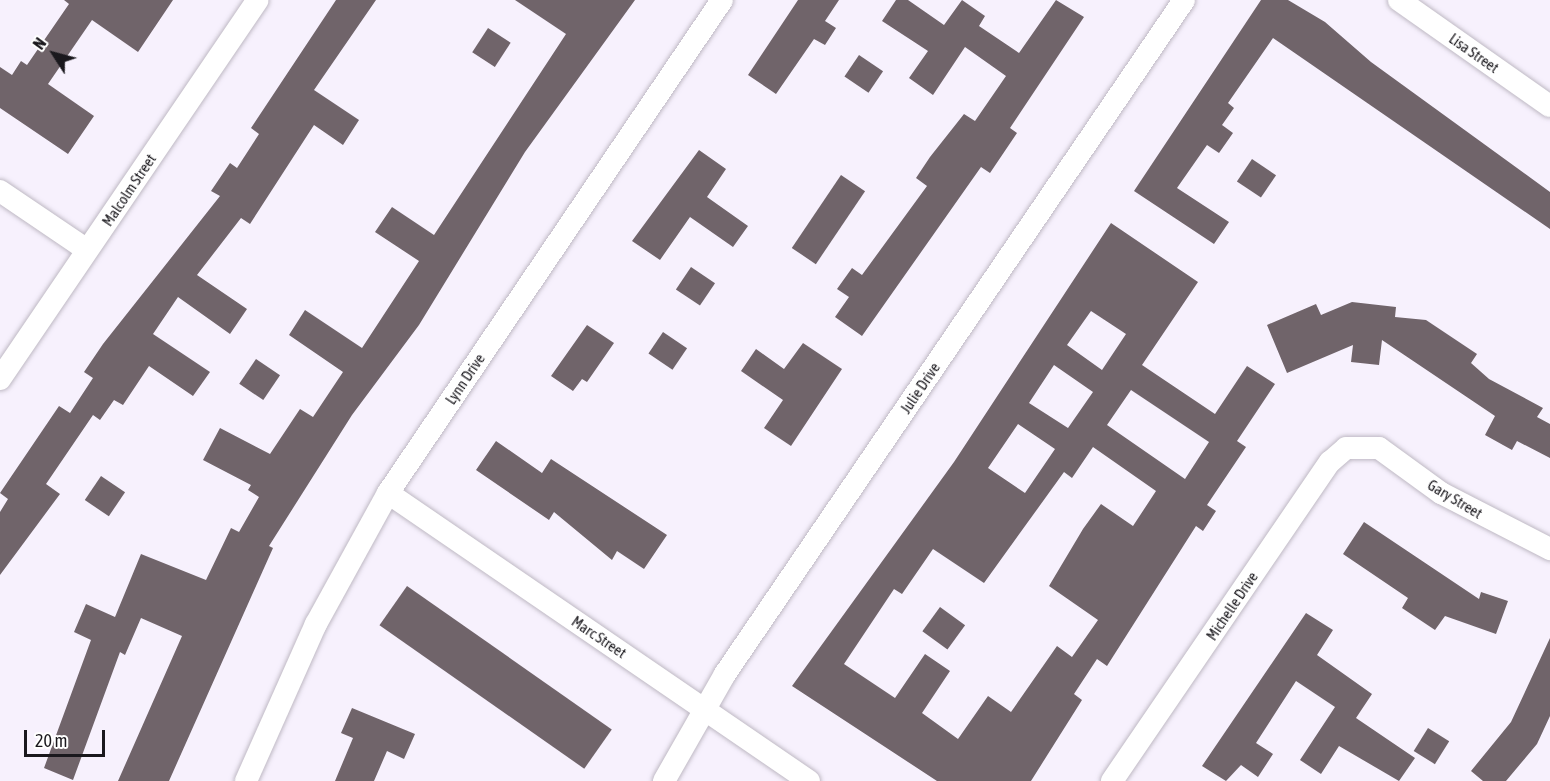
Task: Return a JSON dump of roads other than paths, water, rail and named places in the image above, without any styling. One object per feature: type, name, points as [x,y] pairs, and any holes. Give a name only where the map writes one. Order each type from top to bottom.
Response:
[{"type":"street","name":"Malcolm Street","points":[[0,379],[258,0]]},
{"type":"street","name":"Lynn Drive","points":[[246,781],[316,624],[388,493],[722,0]]},
{"type":"street","name":"Julie Drive","points":[[664,781],[703,708],[1184,0]]},
{"type":"street","name":"Lisa Street","points":[[1399,0],[1550,106]]},
{"type":"street","points":[[0,191],[87,250]]},
{"type":"street","name":"Gary Street","points":[[1363,445],[1379,448],[1441,493],[1550,549]]},
{"type":"street","name":"Michelle Drive","points":[[1113,781],[1330,462],[1346,448],[1363,445]]},
{"type":"street","name":"Marc Street","points":[[388,493],[809,781]]}]
